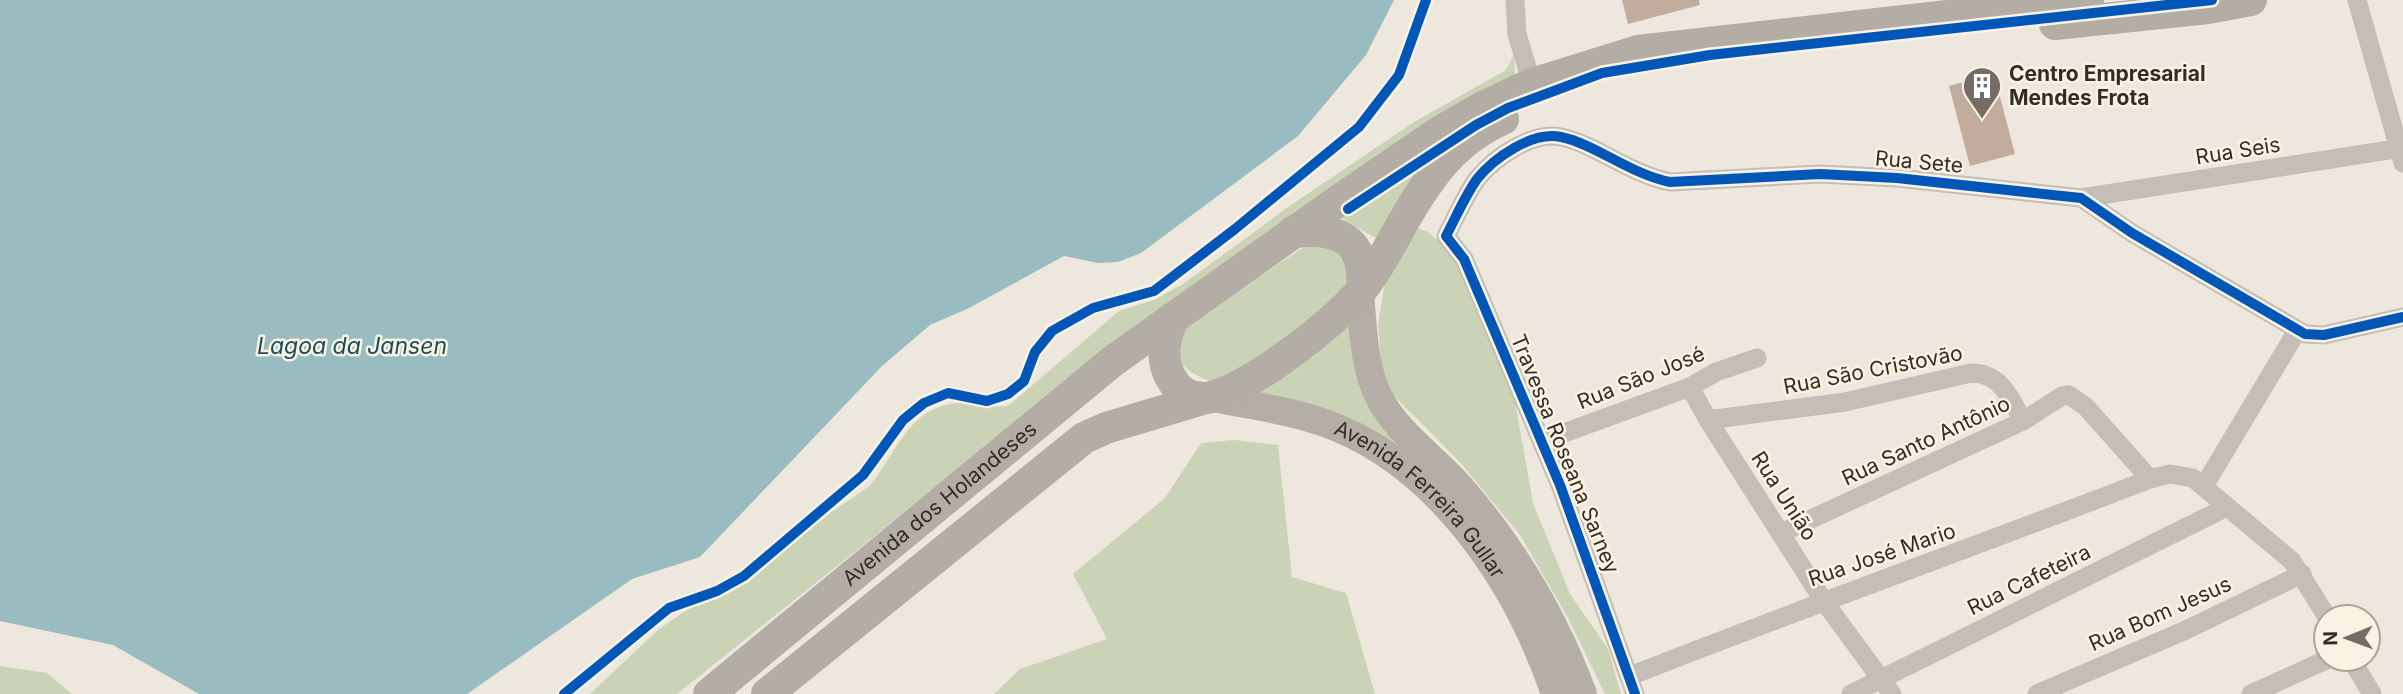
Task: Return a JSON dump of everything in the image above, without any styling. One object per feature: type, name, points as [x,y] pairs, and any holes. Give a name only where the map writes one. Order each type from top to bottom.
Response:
[{"type":"main road","name":"Avenida dos Holandeses","points":[[709,694],[1113,361],[1293,232],[1441,131],[1532,84],[1638,51],[2088,0]]},
{"type":"main road","name":"Avenida dos Holandeses","points":[[767,694],[1084,438],[1106,428],[1208,397],[1289,355],[1311,338],[1361,290],[1429,180],[1461,145],[1499,121],[1593,84],[1687,64],[2208,8],[2251,0]]},
{"type":"main road","points":[[1293,232],[1325,231],[1347,240],[1362,261],[1361,290]]},
{"type":"main road","name":"Avenida Ferreira Gullar","points":[[1361,290],[1366,352],[1380,400],[1396,421],[1477,506],[1514,555],[1555,624],[1583,694]]},
{"type":"main road","points":[[1174,317],[1165,343],[1168,372],[1183,392],[1208,397]]},
{"type":"main road","name":"Avenida Ferreira Gullar","points":[[1208,397],[1319,421],[1354,435],[1405,469],[1465,527],[1495,570],[1534,640],[1555,694]]},
{"type":"main road","points":[[728,694],[885,565],[904,534]]},
{"type":"street","points":[[1515,0],[1517,34],[1532,84]]},
{"type":"street","points":[[2357,0],[2402,153]]},
{"type":"street","name":"Rua Sete","points":[[1446,236],[1469,192],[1486,169],[1529,141],[1560,137],[1650,178],[1670,182],[1820,174],[1897,178],[2081,198],[2132,233],[2297,331],[2324,335],[2403,317]]},
{"type":"street","name":"Rua Seis","points":[[2081,198],[2402,153]]},
{"type":"street","name":"Travessa Roseana Sarney","points":[[1446,236],[1464,260],[1542,442],[1632,685]]},
{"type":"street","points":[[2297,331],[2204,486],[2276,545],[2302,574],[2318,603]]},
{"type":"street","name":"Rua São José","points":[[1542,442],[1690,387],[1716,372],[1757,358]]},
{"type":"street","name":"Rua São Cristovão","points":[[1708,420],[1845,402],[1971,373],[1984,373],[1997,380],[2023,421]]},
{"type":"street","name":"Rua União","points":[[1690,387],[1822,600],[1892,694]]},
{"type":"street","name":"Rua Santo Antônio","points":[[1781,533],[2023,421],[2065,395],[2076,397],[2150,479]]},
{"type":"street","name":"Rua José Mario","points":[[1632,685],[1822,600],[1914,570],[2150,479],[2176,474],[2193,478],[2204,486]]},
{"type":"street","name":"Rua Cafeteira","points":[[1851,694],[2227,507]]},
{"type":"street","name":"Rua Bom Jesus","points":[[2037,694],[2186,630],[2302,574]]},
{"type":"street","points":[[2251,694],[2312,666]]},
{"type":"street","points":[[2359,673],[2372,694]]},
{"type":"green space","points":[[1514,55],[1515,77],[1118,341],[677,694],[590,694],[659,629],[870,486],[905,434],[927,413],[941,406],[958,403],[1008,406],[1119,311],[1154,300],[1183,284],[1291,205],[1414,122],[1506,70]]},
{"type":"green space","points":[[1415,157],[1431,159],[1379,240],[1334,214]]},
{"type":"green space","points":[[1412,226],[1428,232],[1453,254],[1513,391],[1533,503],[1570,594],[1608,649],[1621,694],[1605,694],[1567,616],[1520,535],[1459,461],[1393,395],[1381,363],[1378,324],[1385,282]]},
{"type":"green space","points":[[1310,243],[1330,243],[1350,268],[1344,289],[1263,358],[1212,382],[1184,366],[1178,353],[1179,344],[1189,323]]},
{"type":"green space","points":[[1353,313],[1399,442],[1384,444],[1245,397]]},
{"type":"green space","points":[[1235,440],[1278,445],[1292,577],[1346,593],[1375,694],[994,694],[1020,669],[1107,639],[1073,574],[1165,498],[1201,443]]},
{"type":"green space","points":[[0,666],[47,673],[72,694],[0,694]]},
{"type":"water","name":"Lagoa da Jansen","points":[[0,0],[1394,0],[1366,55],[1298,136],[1141,253],[1118,262],[1098,263],[1064,256],[969,308],[930,325],[882,366],[700,557],[632,579],[467,694],[199,694],[113,645],[0,621]]},
{"type":"building","points":[[1622,0],[1699,0],[1700,5],[1628,24]]},
{"type":"building","name":"Centro Empresarial Mendes Frota","points":[[1994,74],[2015,154],[1970,166],[1949,86]]},
{"type":"cycle path","points":[[564,694],[669,608],[717,591],[744,576],[863,475],[903,420],[924,403],[948,393],[987,401],[1008,394],[1024,381],[1035,352],[1052,331],[1093,308],[1154,291],[1235,229],[1359,127],[1399,75],[1426,0]]},
{"type":"cycle path","points":[[1348,209],[1476,125],[1508,108],[1602,73],[1710,55],[2212,0]]},
{"type":"cycle path","points":[[1635,694],[1560,485],[1464,259],[1446,236],[1477,179],[1503,155],[1526,142],[1550,136],[1561,137],[1587,146],[1641,173],[1670,182],[1820,174],[1897,178],[2081,198],[2132,233],[2305,334],[2324,335],[2403,317]]},
{"type":"place","name":"Centro Empresarial Mendes Frota","points":[[1982,120]]}]
